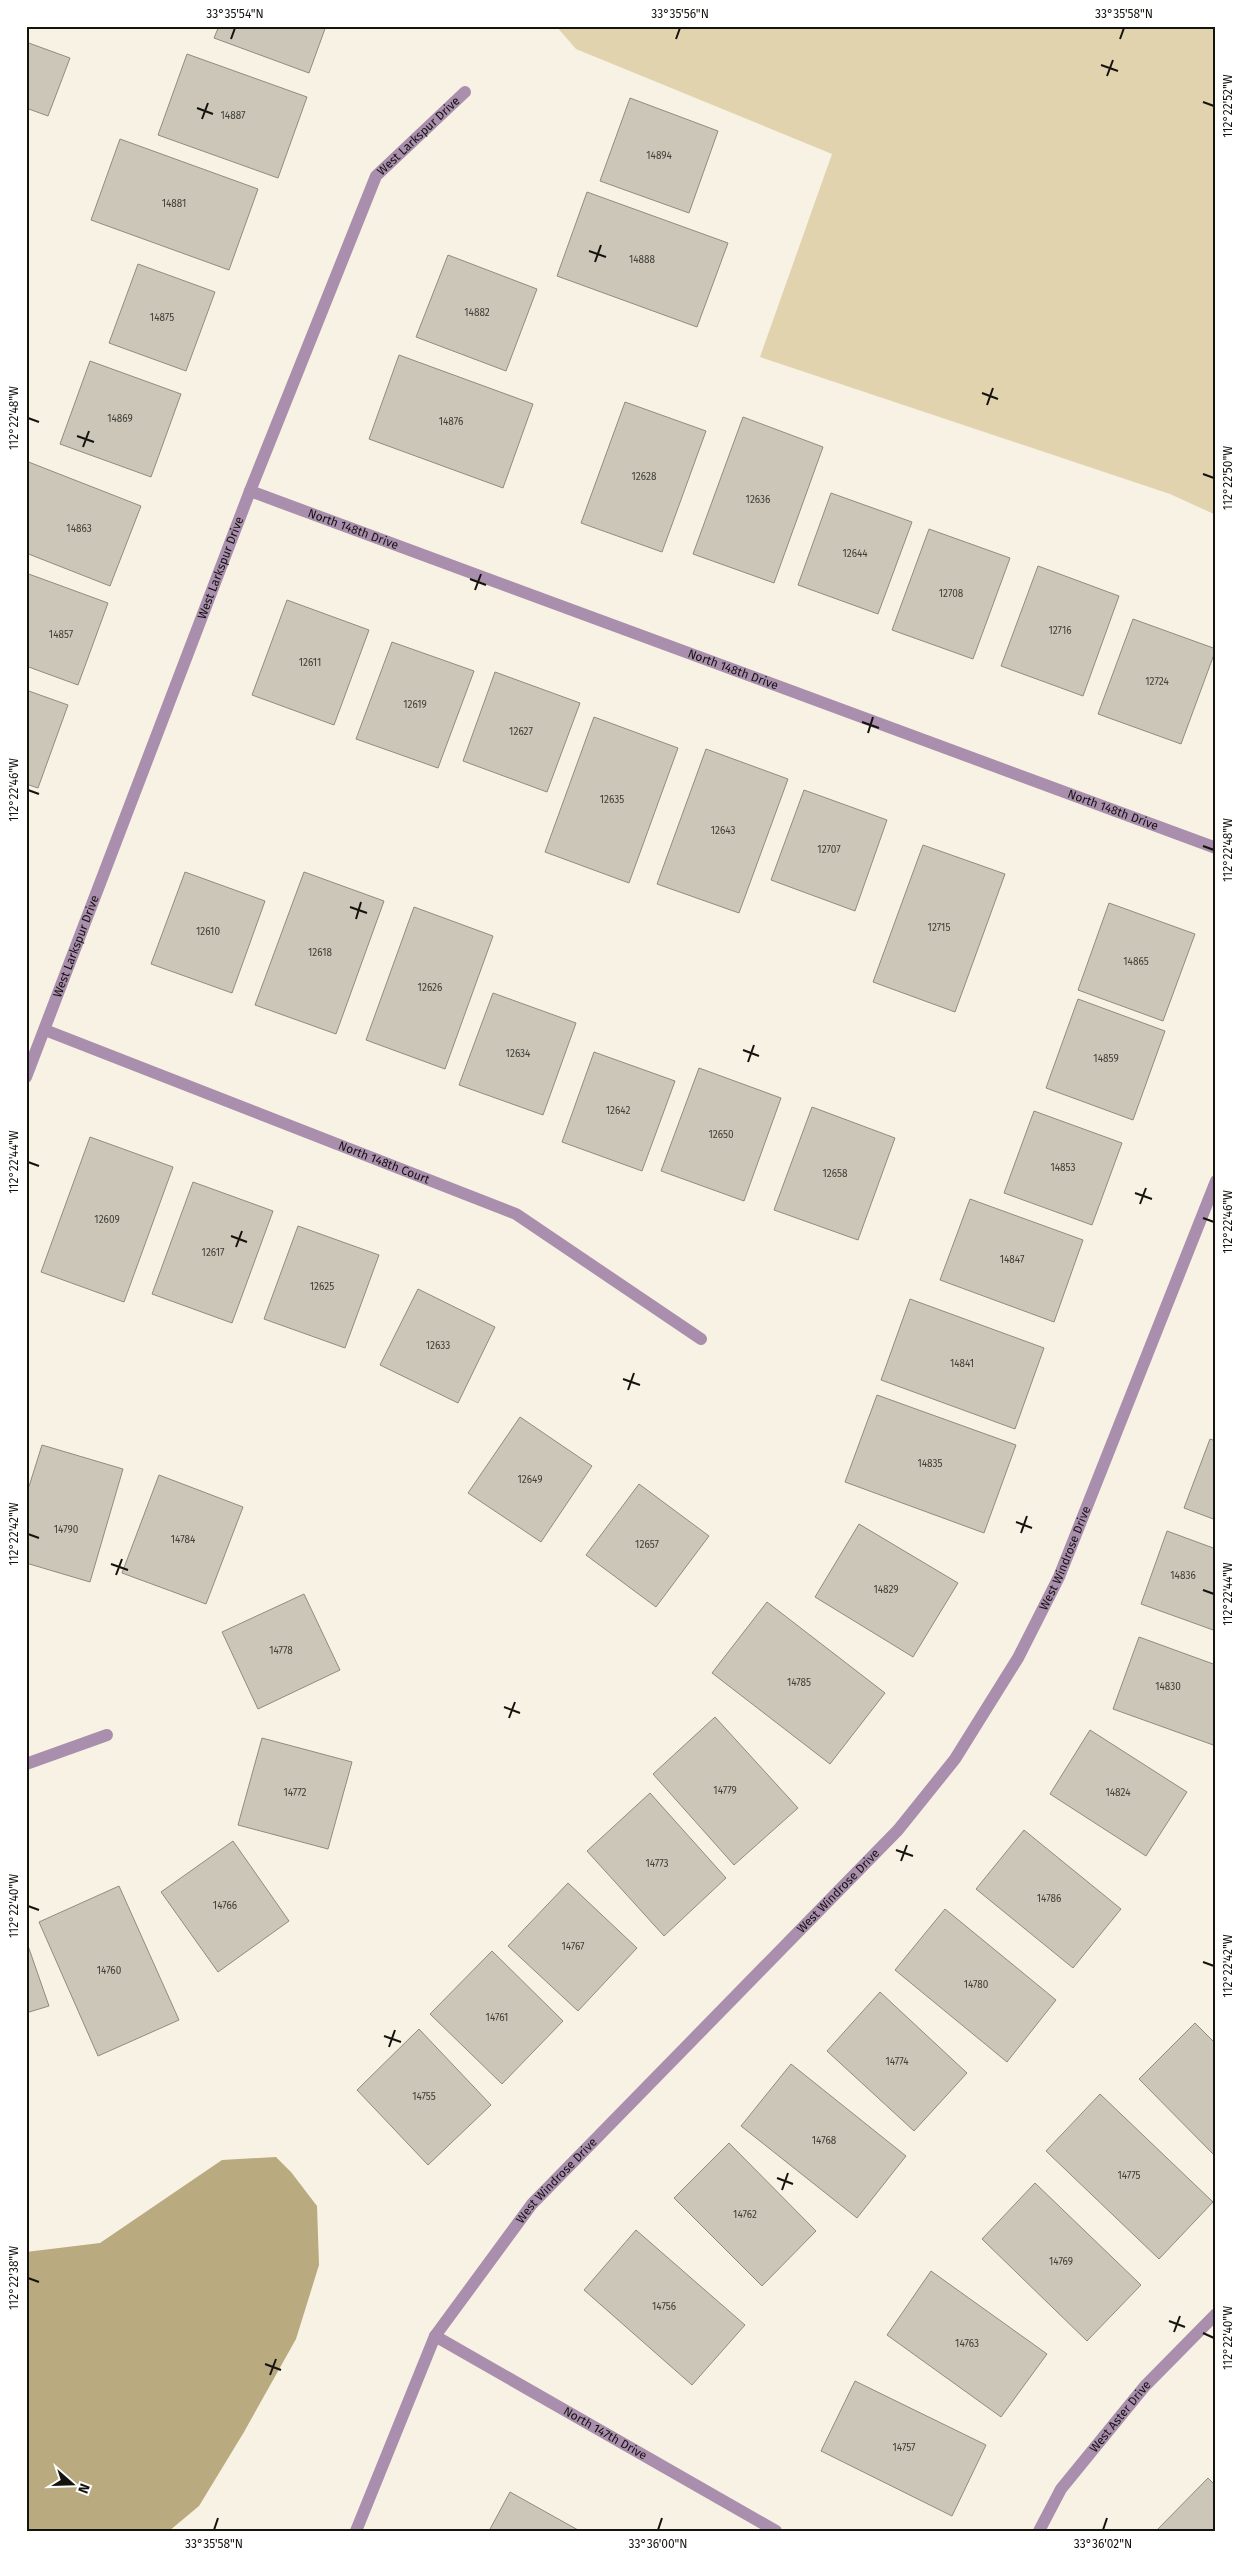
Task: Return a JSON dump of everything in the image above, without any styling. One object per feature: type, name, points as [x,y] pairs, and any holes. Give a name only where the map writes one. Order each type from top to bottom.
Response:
[{"type":"street","name":"West Larkspur Drive","points":[[26,1077],[250,491],[376,176],[465,92]]},
{"type":"street","name":"North 148th Drive","points":[[250,491],[1216,848]]},
{"type":"street","name":"North 148th Court","points":[[45,1030],[516,1214],[701,1339]]},
{"type":"street","name":"West Windrose Drive","points":[[356,2531],[435,2336],[532,2204],[898,1830],[956,1759],[1018,1658],[1058,1577],[1216,1181]]},
{"type":"street","points":[[26,1764],[107,1735]]},
{"type":"street","name":"West Aster Drive","points":[[1039,2531],[1067,2481],[1146,2386],[1216,2314]]},
{"type":"street","name":"North 147th Drive","points":[[435,2336],[776,2531]]},
{"type":"shaded area","points":[[556,26],[1216,26],[1216,515],[1170,494],[760,357],[832,154],[576,49]]},
{"type":"shaded area","points":[[276,2157],[291,2172],[317,2206],[319,2265],[296,2339],[244,2432],[199,2506],[169,2531],[26,2531],[26,2252],[100,2243],[222,2160]]},
{"type":"building","points":[[219,26],[326,26],[309,73],[214,38]]},
{"type":"building","points":[[26,42],[70,58],[48,116],[26,108]]},
{"type":"building","points":[[187,54],[307,97],[278,178],[158,135]]},
{"type":"building","points":[[630,98],[718,131],[689,213],[600,181]]},
{"type":"building","points":[[120,139],[258,189],[229,270],[91,220]]},
{"type":"building","points":[[587,192],[728,243],[697,327],[557,276]]},
{"type":"building","points":[[448,255],[537,289],[506,371],[416,337]]},
{"type":"building","points":[[138,264],[215,292],[186,371],[109,343]]},
{"type":"building","points":[[399,355],[533,404],[503,488],[369,439]]},
{"type":"building","points":[[90,361],[181,394],[151,477],[60,444]]},
{"type":"building","points":[[625,402],[706,431],[662,552],[581,523]]},
{"type":"building","points":[[743,417],[823,447],[774,583],[693,554]]},
{"type":"building","points":[[26,461],[141,506],[110,586],[26,553]]},
{"type":"building","points":[[831,493],[912,522],[878,614],[798,585]]},
{"type":"building","points":[[929,529],[1010,558],[973,659],[892,630]]},
{"type":"building","points":[[1038,566],[1119,596],[1083,696],[1001,666]]},
{"type":"building","points":[[26,573],[108,603],[78,685],[26,666]]},
{"type":"building","points":[[287,600],[369,630],[334,725],[252,695]]},
{"type":"building","points":[[1133,619],[1216,649],[1181,744],[1098,714]]},
{"type":"building","points":[[392,642],[474,671],[438,768],[356,739]]},
{"type":"building","points":[[495,672],[580,703],[547,792],[463,761]]},
{"type":"building","points":[[26,690],[68,705],[38,788],[26,784]]},
{"type":"building","points":[[594,717],[678,748],[629,883],[545,852]]},
{"type":"building","points":[[706,749],[788,779],[739,913],[657,884]]},
{"type":"building","points":[[804,790],[887,820],[855,911],[771,880]]},
{"type":"building","points":[[923,845],[1005,874],[955,1012],[873,982]]},
{"type":"building","points":[[185,872],[265,901],[232,993],[151,964]]},
{"type":"building","points":[[304,872],[384,901],[336,1034],[255,1005]]},
{"type":"building","points":[[1109,903],[1195,934],[1163,1021],[1078,990]]},
{"type":"building","points":[[414,907],[493,936],[445,1069],[366,1040]]},
{"type":"building","points":[[493,993],[576,1023],[543,1115],[459,1085]]},
{"type":"building","points":[[1078,999],[1165,1031],[1133,1120],[1046,1088]]},
{"type":"building","points":[[594,1052],[675,1081],[642,1171],[562,1142]]},
{"type":"building","points":[[699,1068],[781,1098],[744,1201],[661,1171]]},
{"type":"building","points":[[812,1107],[895,1138],[858,1240],[774,1210]]},
{"type":"building","points":[[1034,1111],[1122,1143],[1092,1225],[1004,1193]]},
{"type":"building","points":[[90,1137],[173,1167],[124,1302],[41,1272]]},
{"type":"building","points":[[193,1182],[273,1211],[232,1323],[152,1294]]},
{"type":"building","points":[[970,1199],[1083,1240],[1054,1322],[940,1280]]},
{"type":"building","points":[[298,1226],[379,1255],[345,1348],[264,1319]]},
{"type":"building","points":[[418,1289],[495,1327],[458,1403],[380,1365]]},
{"type":"building","points":[[910,1299],[1044,1348],[1015,1429],[881,1380]]},
{"type":"building","points":[[877,1395],[1016,1445],[984,1533],[845,1482]]},
{"type":"building","points":[[520,1417],[592,1466],[541,1542],[468,1493]]},
{"type":"building","points":[[1210,1439],[1216,1441],[1216,1520],[1184,1508]]},
{"type":"building","points":[[42,1445],[123,1469],[90,1582],[26,1563],[26,1496]]},
{"type":"building","points":[[159,1475],[243,1507],[206,1604],[122,1573]]},
{"type":"building","points":[[639,1484],[709,1536],[656,1607],[586,1555]]},
{"type":"building","points":[[859,1524],[958,1583],[913,1657],[815,1597]]},
{"type":"building","points":[[1167,1531],[1216,1549],[1216,1631],[1141,1604]]},
{"type":"building","points":[[304,1594],[340,1670],[258,1709],[222,1632]]},
{"type":"building","points":[[767,1602],[885,1693],[830,1764],[712,1673]]},
{"type":"building","points":[[1139,1637],[1216,1665],[1216,1746],[1113,1709]]},
{"type":"building","points":[[715,1717],[798,1808],[734,1865],[653,1774]]},
{"type":"building","points":[[1090,1730],[1187,1792],[1146,1856],[1050,1794]]},
{"type":"building","points":[[262,1738],[352,1762],[328,1849],[238,1825]]},
{"type":"building","points":[[650,1793],[726,1878],[664,1936],[587,1851]]},
{"type":"building","points":[[1024,1830],[1121,1909],[1073,1968],[976,1889]]},
{"type":"building","points":[[233,1841],[289,1921],[218,1972],[161,1892]]},
{"type":"building","points":[[568,1883],[637,1948],[578,2011],[508,1946]]},
{"type":"building","points":[[119,1886],[179,2020],[98,2056],[39,1922]]},
{"type":"building","points":[[945,1909],[1056,2000],[1007,2062],[895,1970]]},
{"type":"building","points":[[26,1940],[49,2006],[26,2013]]},
{"type":"building","points":[[492,1951],[563,2021],[502,2084],[430,2014]]},
{"type":"building","points":[[880,1992],[967,2073],[914,2131],[827,2051]]},
{"type":"building","points":[[1195,2023],[1216,2044],[1216,2157],[1139,2079]]},
{"type":"building","points":[[419,2029],[491,2105],[428,2165],[357,2090]]},
{"type":"building","points":[[791,2064],[906,2156],[857,2218],[741,2126]]},
{"type":"building","points":[[1100,2094],[1213,2202],[1159,2259],[1046,2151]]},
{"type":"building","points":[[729,2143],[816,2231],[762,2286],[674,2198]]},
{"type":"building","points":[[1035,2183],[1141,2285],[1087,2341],[982,2239]]},
{"type":"building","points":[[636,2230],[745,2325],[692,2385],[584,2290]]},
{"type":"building","points":[[931,2271],[1047,2354],[1001,2417],[887,2335]]},
{"type":"building","points":[[855,2381],[986,2445],[952,2516],[821,2451]]},
{"type":"building","points":[[1208,2478],[1216,2486],[1216,2531],[1156,2531]]},
{"type":"building","points":[[510,2492],[578,2530],[489,2531]]}]
